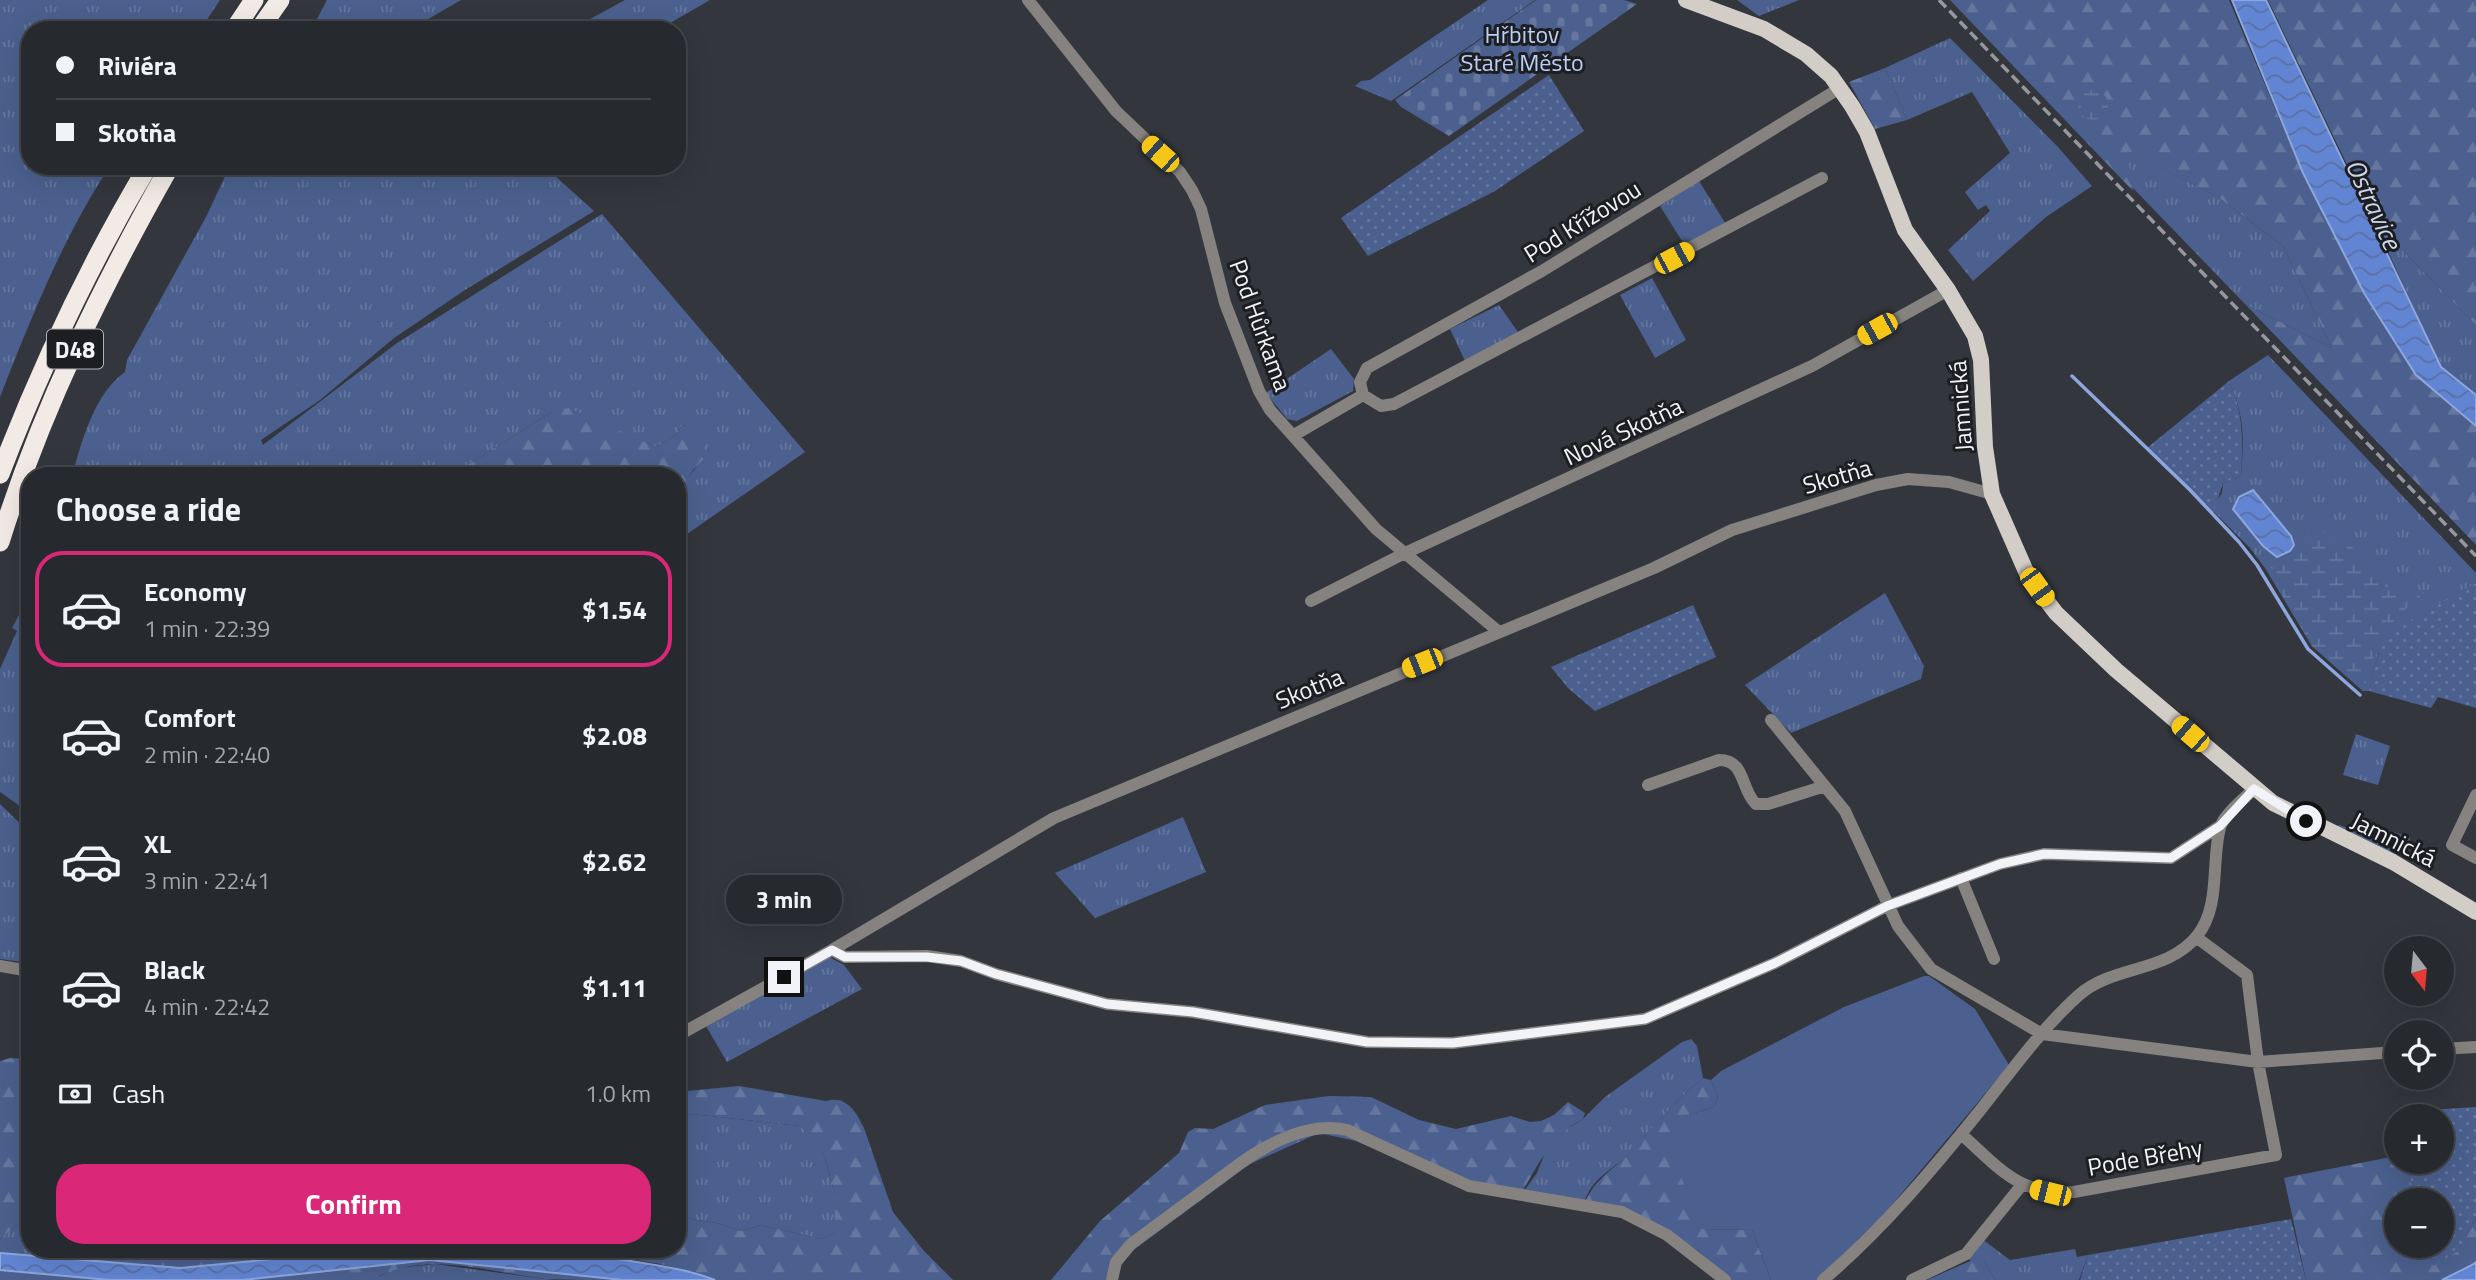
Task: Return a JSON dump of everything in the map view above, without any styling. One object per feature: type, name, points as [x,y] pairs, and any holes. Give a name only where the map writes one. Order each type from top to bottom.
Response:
[{"type":"highway","points":[[240,21],[254,0]]},
{"type":"highway","points":[[265,21],[279,0]]},
{"type":"highway","name":"D48","points":[[0,474],[33,388],[97,253],[143,175]]},
{"type":"highway","name":"D48","points":[[28,467],[52,401],[96,300],[165,175]]},
{"type":"highway","name":"D48","points":[[0,542],[21,485]]},
{"type":"main road","name":"Jamnická","points":[[1686,0],[1764,29],[1816,63],[1840,88],[1867,132],[1905,230],[1948,290],[1979,345],[1985,447],[1992,494],[2028,576],[2056,613],[2116,670],[2254,789],[2292,815],[2393,862],[2476,912]]},
{"type":"street","name":"Pod Hůrkama","points":[[1028,0],[1116,111],[1180,172],[1192,190],[1201,209],[1225,303],[1259,391],[1270,410],[1376,529],[1499,632]]},
{"type":"street","name":"Pod Křížovou","points":[[1363,395],[1360,382],[1367,368],[1542,271],[1840,88]]},
{"type":"street","points":[[1293,435],[1363,395],[1370,402],[1381,406],[1394,404],[1822,178]]},
{"type":"street","name":"Nová Skotňa","points":[[1311,601],[1403,554],[1812,366],[1948,290]]},
{"type":"street","name":"Skotňa","points":[[686,1031],[832,950],[1054,818],[1654,568],[1732,530],[1876,485],[1908,479],[1949,482],[1992,494]]},
{"type":"street","points":[[1770,720],[1845,811],[1887,906],[1898,926],[1931,969],[2042,1034],[2258,1062],[2384,1053]]},
{"type":"street","points":[[1648,785],[1719,760],[1730,760],[1737,765],[1749,798],[1756,804],[1769,804],[1825,786]]},
{"type":"street","points":[[832,950],[845,957],[927,957],[961,961],[1107,1004],[1193,1012],[1367,1042],[1453,1043],[1645,1019],[1775,963],[1887,906],[2000,864],[2044,854],[2171,858],[2220,826],[2254,789]]},
{"type":"street","points":[[2476,795],[2452,845],[2476,858]]},
{"type":"street","points":[[1824,1280],[1854,1254],[1961,1135],[2042,1034],[2081,993],[2099,982],[2167,960],[2182,951],[2196,937],[2204,926],[2216,881],[2220,826]]},
{"type":"street","points":[[1961,878],[1994,960]]},
{"type":"street","points":[[2196,937],[2248,975],[2258,1062]]},
{"type":"street","points":[[0,966],[21,970]]},
{"type":"street","points":[[2454,1048],[2476,1046]]},
{"type":"street","name":"Pode Břehy","points":[[1961,1135],[2021,1186],[2050,1193],[2074,1192],[2276,1155],[2258,1062]]},
{"type":"street","points":[[1112,1280],[1116,1262],[1131,1244],[1242,1162],[1260,1150],[1291,1137],[1333,1127],[1347,1130],[1469,1186],[1622,1212],[1684,1246],[1726,1280]]},
{"type":"street","points":[[1912,1280],[1966,1254],[2021,1186]]},
{"type":"green space","points":[[0,0],[220,0],[206,21],[21,21],[21,175],[104,175],[63,249],[0,397]]},
{"type":"green space","points":[[327,0],[461,0],[425,21],[316,21]]},
{"type":"green space","points":[[625,0],[710,0],[674,21],[586,21]]},
{"type":"green space","points":[[1488,0],[1535,0],[1391,101],[1355,86],[1361,81],[1370,80]]},
{"type":"green space","name":"Hřbitov Staré Město","points":[[1536,0],[1624,0],[1637,4],[1449,136],[1401,107],[1395,100]]},
{"type":"green space","points":[[1737,0],[1799,0],[1759,16]]},
{"type":"green space","points":[[1950,0],[2229,0],[2306,181],[2476,426],[2476,545],[2245,304],[2332,348],[2283,246],[2218,197],[2127,151],[2133,191]]},
{"type":"green space","points":[[2268,0],[2476,0],[2476,325],[2374,221]]},
{"type":"green space","points":[[1950,38],[2057,146],[2092,186],[2046,217],[1973,281],[1948,250],[1990,211],[1986,205],[1978,210],[1965,192],[2010,153],[1972,92],[1907,120],[1885,68]]},
{"type":"green space","points":[[1885,68],[1907,120],[1875,129],[1849,82]]},
{"type":"green space","points":[[1549,75],[1584,131],[1495,191],[1368,256],[1341,218]]},
{"type":"green space","points":[[2093,90],[2104,94],[2108,105],[2104,116],[2093,120],[2082,116],[2078,105],[2082,94]]},
{"type":"green space","points":[[2126,150],[2218,197],[2283,246],[2332,348],[2245,304],[2132,187]]},
{"type":"green space","points":[[226,175],[554,175],[594,211],[465,290],[394,338],[320,400],[261,440],[263,445],[397,343],[602,214],[805,452],[686,535],[686,482],[705,458],[686,425],[681,426],[676,435],[656,447],[616,430],[553,411],[464,467],[75,467],[97,405],[114,381],[125,372],[127,360],[206,217]]},
{"type":"green space","points":[[1699,181],[1727,226],[1687,249],[1660,206]]},
{"type":"green space","points":[[2374,221],[2476,325],[2476,395],[2441,367]]},
{"type":"green space","points":[[1652,278],[1686,340],[1655,358],[1620,295]]},
{"type":"green space","points":[[1499,305],[1520,335],[1466,363],[1450,329]]},
{"type":"green space","points":[[1331,349],[1354,379],[1353,391],[1297,421],[1287,419],[1266,393]]},
{"type":"green space","points":[[2268,355],[2476,573],[2476,583],[2403,627],[2378,654],[2369,691],[2363,691],[2312,646],[2267,571],[2250,548],[2214,512],[2213,506],[2222,493],[2223,483],[2241,476],[2242,428],[2229,381]],"holes":[[[2253,490],[2291,536],[2239,497]]]},
{"type":"green space","points":[[2229,381],[2241,428],[2241,476],[2223,483],[2213,514],[2147,448]]},
{"type":"green space","points":[[569,408],[656,447],[676,435],[681,426],[686,425],[704,438],[705,458],[686,481],[686,467],[464,467],[553,411]]},
{"type":"green space","points":[[2317,529],[2353,548],[2391,593],[2421,590],[2424,593],[2399,615],[2380,638],[2363,691],[2312,646],[2267,571],[2276,567],[2277,557]]},
{"type":"green space","points":[[2476,583],[2476,708],[2438,697],[2431,708],[2369,691],[2378,655],[2392,635],[2414,618]]},
{"type":"green space","points":[[1885,593],[1924,666],[1921,679],[1791,733],[1745,685]]},
{"type":"green space","points":[[1693,605],[1716,657],[1595,711],[1568,688],[1551,667]]},
{"type":"green space","points":[[21,611],[21,807],[0,792],[0,669],[17,631],[12,628]]},
{"type":"green space","points":[[2356,734],[2390,746],[2378,785],[2343,775]]},
{"type":"green space","points":[[0,804],[21,824],[21,962],[0,959]]},
{"type":"green space","points":[[1183,817],[1206,872],[1095,918],[1055,873]]},
{"type":"green space","points":[[2337,826],[2393,844],[2391,852]]},
{"type":"green space","points":[[2378,827],[2410,837],[2409,842],[2379,834]]},
{"type":"green space","points":[[829,957],[844,965],[862,989],[727,1062],[706,1026]]},
{"type":"green space","points":[[1929,976],[1975,1009],[2009,1065],[1886,1212],[1818,1280],[1771,1280],[1752,1230],[1702,1229],[1665,1137],[1685,1116],[1714,1107],[1718,1096],[1711,1080],[1721,1071],[1844,1007]]},
{"type":"green space","points":[[1691,1039],[1697,1046],[1703,1078],[1628,1155],[1594,1184],[1585,1200],[1524,1191],[1537,1173],[1546,1150],[1559,1134],[1583,1119],[1605,1097],[1682,1042]]},
{"type":"green space","points":[[21,1059],[21,1222],[0,1239],[0,1061]]},
{"type":"green space","points":[[1703,1078],[1711,1080],[1718,1096],[1714,1107],[1685,1116],[1702,1229],[1752,1230],[1771,1280],[1731,1280],[1698,1251],[1668,1232],[1586,1200],[1602,1178]]},
{"type":"green space","points":[[739,1086],[845,1102],[858,1116],[864,1128],[893,1212],[924,1251],[953,1280],[715,1280],[664,1265],[617,1258],[686,1258],[686,1218],[717,1223],[741,1231],[761,1225],[821,1239],[835,1233],[835,1194],[824,1155],[814,1139],[800,1126],[692,1114],[686,1116],[686,1091]]},
{"type":"green space","points":[[1329,1096],[1371,1097],[1419,1120],[1456,1129],[1511,1116],[1530,1122],[1541,1121],[1554,1115],[1568,1102],[1585,1113],[1583,1119],[1563,1133],[1547,1151],[1522,1192],[1452,1182],[1356,1141],[1319,1133],[1250,1164],[1128,1254],[1111,1280],[1051,1280],[1100,1221],[1179,1153],[1188,1132],[1195,1128],[1213,1129],[1265,1105]]},
{"type":"green space","points":[[2476,1107],[2476,1218],[2465,1236],[2470,1244],[2454,1254],[2454,1188],[2413,1188],[2409,1174],[2454,1174],[2454,1108]]},
{"type":"green space","points":[[692,1114],[800,1126],[815,1139],[824,1155],[835,1194],[835,1233],[821,1239],[761,1225],[741,1231],[717,1223],[686,1218],[686,1116]]},
{"type":"green space","points":[[2384,1158],[2384,1174],[2409,1174],[2413,1188],[2384,1188],[2384,1258],[2431,1258],[2433,1265],[2441,1258],[2454,1258],[2454,1246],[2465,1236],[2476,1218],[2476,1262],[2442,1280],[2306,1280],[2284,1178]]},
{"type":"green space","points":[[2291,1219],[2306,1280],[2080,1280],[2088,1255]]},
{"type":"green space","points":[[21,1222],[21,1255],[0,1253],[0,1239]]},
{"type":"green space","points":[[1982,1239],[2010,1260],[2075,1249],[2077,1257],[2088,1255],[2079,1280],[1995,1280],[1984,1260],[1971,1261],[1967,1257]]},
{"type":"green space","points":[[66,1258],[283,1258],[180,1268]]},
{"type":"green space","points":[[1977,1258],[1984,1260],[1995,1280],[1927,1280]]},
{"type":"green space","points":[[2431,1258],[2446,1258],[2433,1266]]},
{"type":"green space","points":[[430,1260],[623,1280],[546,1279],[440,1264],[419,1265],[379,1276],[394,1280],[243,1280]]},
{"type":"green space","points":[[435,1264],[557,1280],[394,1280],[378,1277],[396,1268]]},
{"type":"green space","points":[[0,1270],[31,1272],[22,1280],[0,1280]]},
{"type":"green space","points":[[31,1272],[109,1280],[22,1280]]},
{"type":"water","points":[[2232,0],[2266,0],[2441,367],[2476,395],[2476,426],[2416,375],[2364,293],[2303,173]]},
{"type":"water","points":[[2253,490],[2291,536],[2294,545],[2290,551],[2277,557],[2263,546],[2233,509],[2239,497]]},
{"type":"water","points":[[0,1253],[21,1255],[21,1258],[60,1258],[180,1268],[283,1258],[606,1258],[663,1266],[715,1280],[623,1280],[430,1260],[243,1280],[109,1280],[0,1270]]},
{"type":"water","points":[[2476,1262],[2476,1280],[2442,1280],[2474,1264]]},
{"type":"waterway","points":[[2072,376],[2190,490],[2239,542],[2257,565],[2308,649],[2360,695]]},
{"type":"railway","points":[[1939,0],[2476,556]]},
{"type":"route","points":[[784,977],[832,950],[845,957],[927,957],[961,961],[996,974],[1107,1004],[1193,1012],[1367,1042],[1407,1045],[1453,1043],[1645,1019],[1775,963],[1887,906],[2000,864],[2044,854],[2171,858],[2220,826],[2254,789],[2282,809],[2306,821]]},
{"type":"water label","name":"Ostravice","points":[[2374,204]]}]
